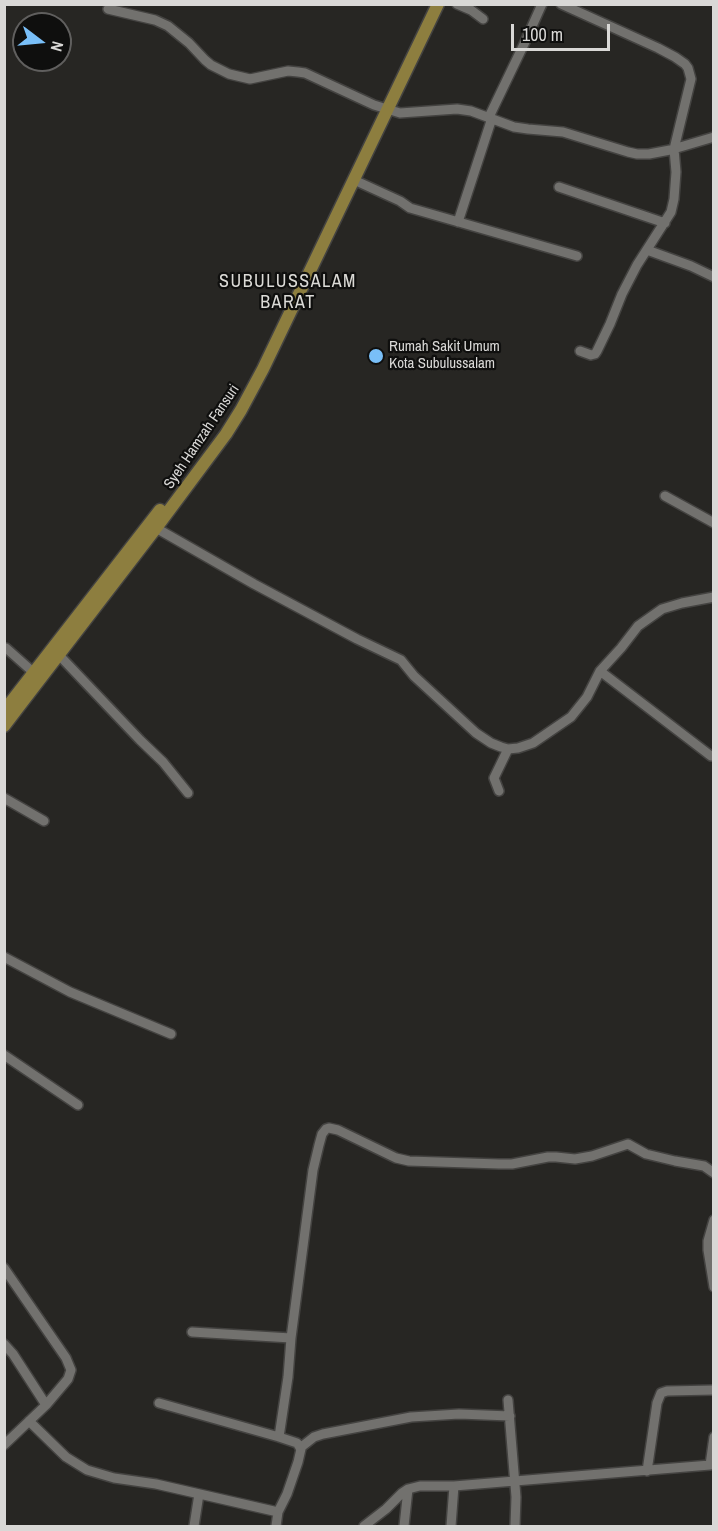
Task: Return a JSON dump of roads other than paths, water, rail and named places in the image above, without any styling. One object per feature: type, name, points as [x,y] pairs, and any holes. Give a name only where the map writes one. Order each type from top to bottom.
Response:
[{"type":"main road","name":"Syeh Hamzah Fansuri","points":[[247,390],[268,358],[354,180],[429,4]]},
{"type":"main road","name":"Syeh Hamzah Fansuri","points":[[4,711],[226,434],[334,204],[438,4]]},
{"type":"main road","name":"Syeh Hamzah Fansuri","points":[[4,726],[153,525]]},
{"type":"street","points":[[457,4],[483,19]]},
{"type":"street","points":[[458,222],[490,117],[542,4]]},
{"type":"street","points":[[561,4],[680,60],[688,68],[691,79],[674,149],[676,166],[671,212],[637,265],[597,351],[591,355],[580,351]]},
{"type":"street","points":[[108,9],[155,20],[168,26],[211,65],[229,74],[250,80],[288,71],[305,73],[400,113],[464,110],[479,112],[521,128],[571,133],[628,152],[649,154],[714,137]]},
{"type":"street","points":[[354,180],[410,208],[577,256]]},
{"type":"street","points":[[559,187],[665,223]]},
{"type":"street","points":[[647,250],[714,277]]},
{"type":"street","points":[[665,496],[714,523]]},
{"type":"street","points":[[153,525],[254,584],[401,660],[414,676],[476,733],[491,743],[508,749],[533,743],[571,717],[587,697],[600,671],[638,626],[662,609],[714,597]]},
{"type":"street","points":[[6,648],[33,672]]},
{"type":"street","points":[[58,654],[163,762],[188,793]]},
{"type":"street","points":[[600,671],[711,756]]},
{"type":"street","points":[[500,791],[494,778],[508,749]]},
{"type":"street","points":[[4,798],[44,821]]},
{"type":"street","points":[[4,957],[70,992],[171,1034]]},
{"type":"street","points":[[4,1054],[78,1105]]},
{"type":"street","points":[[279,1437],[313,1170],[322,1134],[326,1129],[338,1130],[396,1158],[409,1161],[512,1164],[548,1157],[581,1159],[628,1144],[646,1154],[704,1166],[714,1173]]},
{"type":"street","points":[[714,1220],[708,1241],[714,1287]]},
{"type":"street","points":[[4,1268],[66,1358],[70,1374],[46,1405],[4,1445]]},
{"type":"street","points":[[192,1332],[291,1338]]},
{"type":"street","points":[[4,1344],[46,1405]]},
{"type":"street","points":[[647,1471],[657,1403],[661,1393],[714,1390]]},
{"type":"street","points":[[508,1400],[516,1497],[515,1527]]},
{"type":"street","points":[[159,1403],[297,1443],[300,1452],[296,1471],[278,1512],[276,1527]]},
{"type":"street","points":[[300,1448],[314,1437],[323,1434],[411,1417],[459,1414],[510,1416]]},
{"type":"street","points":[[29,1421],[66,1457],[87,1470],[114,1478],[156,1484],[278,1512]]},
{"type":"street","points":[[364,1527],[402,1493],[420,1486],[454,1486],[712,1466],[714,1437]]},
{"type":"street","points":[[451,1527],[454,1486]]},
{"type":"street","points":[[404,1527],[408,1489]]},
{"type":"street","points":[[194,1527],[199,1494]]},
{"type":"place","name":"Rumah Sakit Umum Kota Subulussalam","points":[[376,356]]},
{"type":"district","name":"SUBULUSSALAM BARAT","points":[[288,292]]}]
